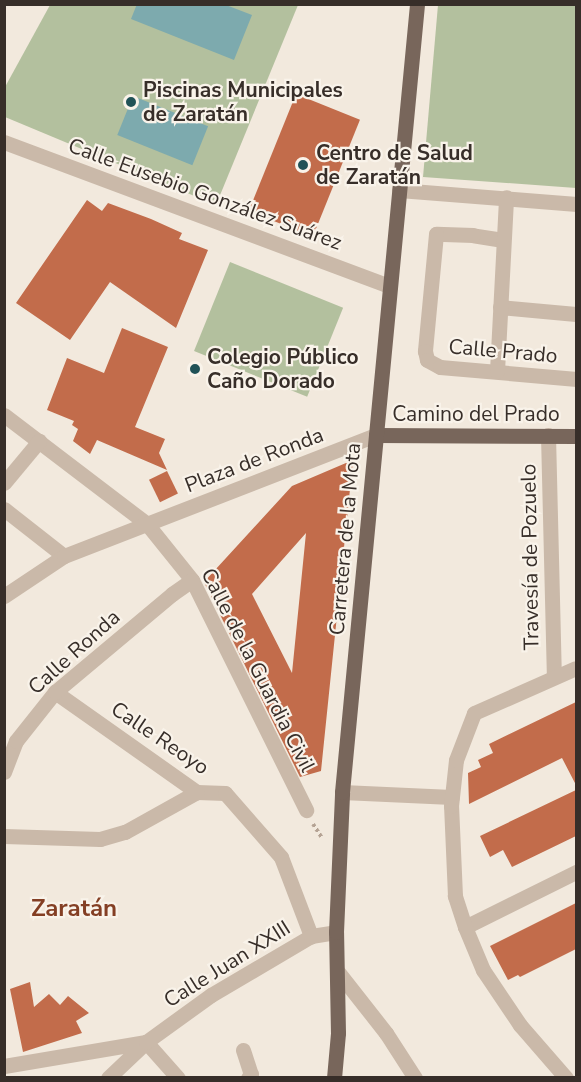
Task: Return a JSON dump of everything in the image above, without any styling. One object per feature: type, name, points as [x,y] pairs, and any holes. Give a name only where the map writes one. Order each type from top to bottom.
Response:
[{"type":"main road","name":"Carretera de la Mota","points":[[334,1077],[338,1033],[336,932],[342,792],[417,4]]},
{"type":"main road","name":"Camino del Prado","points":[[375,435],[576,436]]},
{"type":"street","name":"Calle Eusebio González Suárez","points":[[4,142],[390,286]]},
{"type":"street","points":[[399,190],[506,196],[576,204]]},
{"type":"street","points":[[497,371],[506,196]]},
{"type":"street","name":"Calle Prado","points":[[503,240],[473,235],[436,234],[425,351],[427,360],[440,367],[576,379]]},
{"type":"street","points":[[500,307],[576,314]]},
{"type":"street","name":"Calle de la Guardia Civil","points":[[4,415],[147,524],[192,580],[306,810]]},
{"type":"street","name":"Plaza de Ronda","points":[[4,596],[64,556],[375,435]]},
{"type":"street","name":"Travesía de Pozuelo","points":[[548,435],[554,678]]},
{"type":"street","points":[[4,483],[39,441]]},
{"type":"street","points":[[4,509],[64,556]]},
{"type":"street","name":"Calle Ronda","points":[[4,772],[16,741],[56,692],[172,594],[192,580]]},
{"type":"street","points":[[566,1077],[520,1025],[483,970],[465,927],[455,896],[452,797],[456,760],[474,713],[576,668]]},
{"type":"street","name":"Calle Reoyo","points":[[56,692],[197,792],[225,793],[281,857],[311,936]]},
{"type":"street","points":[[4,836],[100,839],[125,832],[197,792]]},
{"type":"street","points":[[342,792],[452,797]]},
{"type":"street","points":[[465,927],[576,872]]},
{"type":"street","name":"Calle Juan XXIII","points":[[108,1077],[146,1042],[211,995],[311,936],[336,932]]},
{"type":"street","points":[[338,972],[386,1033],[415,1077]]},
{"type":"street","points":[[4,1066],[146,1042],[178,1077]]},
{"type":"street","points":[[243,1050],[251,1074],[248,1077]]},
{"type":"green space","name":"Piscinas Municipales de Zaratán","points":[[50,5],[298,5],[216,205],[5,117],[5,87]]},
{"type":"green space","points":[[438,5],[576,5],[576,188],[423,177]]},
{"type":"green space","points":[[230,262],[343,308],[307,397],[194,351]]},
{"type":"water","points":[[137,4],[226,5],[252,15],[234,60],[131,19]]},
{"type":"water","points":[[133,96],[208,126],[192,165],[117,135]]},
{"type":"building","name":"Centro de Salud de Zaratán","points":[[296,94],[360,120],[313,237],[249,211]]},
{"type":"building","points":[[87,200],[102,211],[108,203],[151,219],[182,233],[179,239],[208,250],[176,328],[110,282],[70,340],[16,303]]},
{"type":"building","points":[[122,328],[168,347],[135,427],[165,439],[159,453],[167,470],[97,440],[90,454],[73,441],[78,429],[72,425],[74,421],[47,410],[67,358],[104,373]]},
{"type":"building","points":[[353,460],[321,771],[300,777],[204,582],[292,486]],"holes":[[[306,533],[292,673],[252,594]]]},
{"type":"building","points":[[167,471],[178,493],[160,502],[149,480]]},
{"type":"building","points":[[576,702],[576,785],[562,758],[469,804],[468,773],[481,767],[478,760],[493,753],[489,744]]},
{"type":"building","points":[[576,790],[576,836],[512,867],[503,850],[490,857],[480,836]]},
{"type":"building","points":[[576,903],[576,949],[520,977],[518,975],[508,980],[490,946]]},
{"type":"building","points":[[30,982],[34,1007],[49,994],[60,1005],[68,996],[89,1013],[76,1021],[82,1033],[23,1052],[10,989]]},
{"type":"place","name":"Piscinas Municipales de Zaratán","points":[[131,102]]},
{"type":"place","name":"Centro de Salud de Zaratán","points":[[303,165]]},
{"type":"place","name":"Colegio Público Caño Dorado","points":[[195,369]]},
{"type":"district","name":"Zaratán","points":[[74,909]]}]
